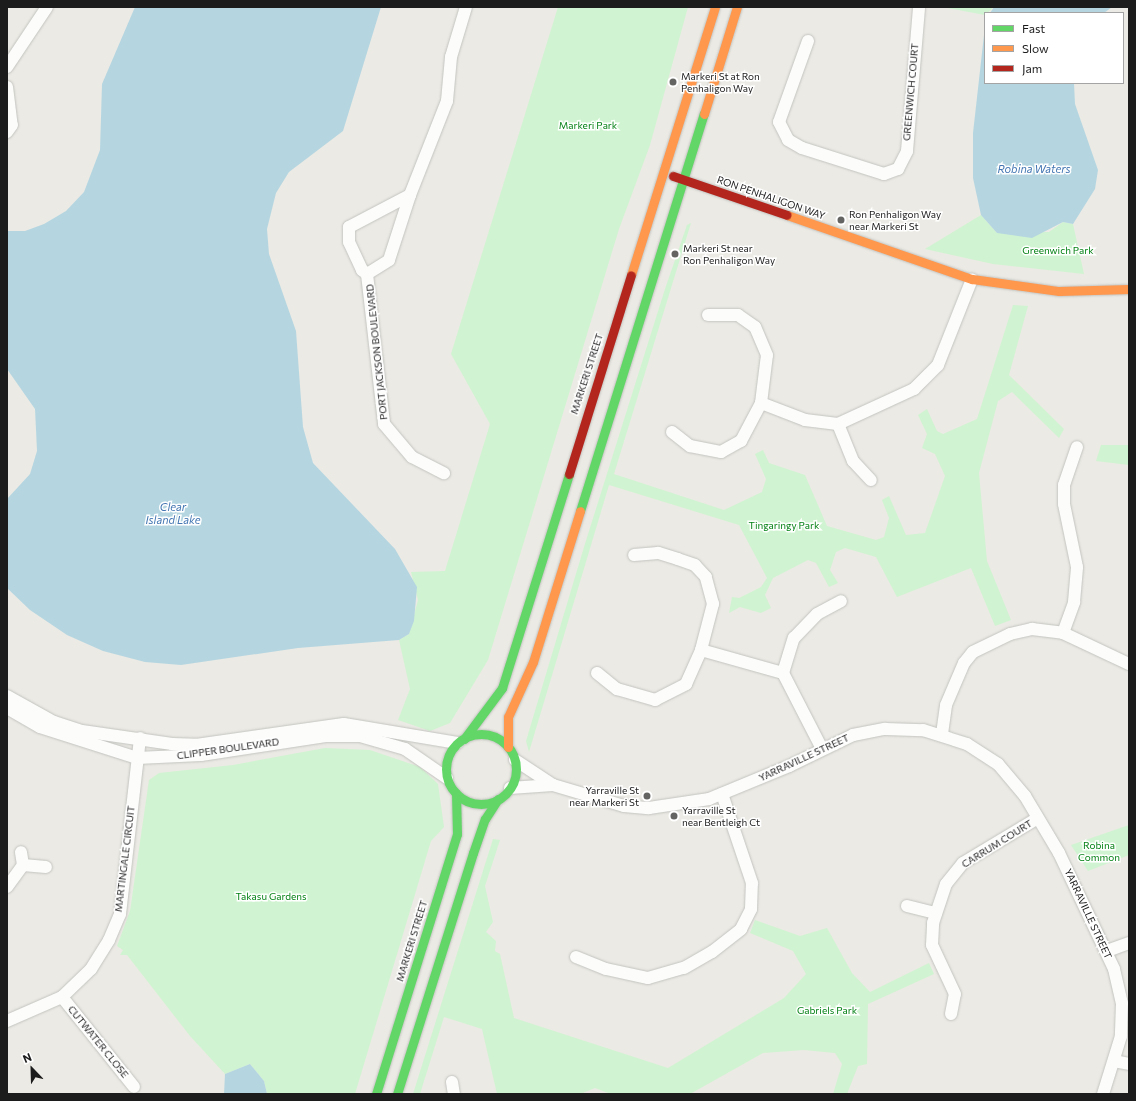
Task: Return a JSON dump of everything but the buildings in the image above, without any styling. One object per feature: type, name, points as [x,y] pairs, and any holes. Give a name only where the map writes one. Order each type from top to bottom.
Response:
[{"type":"main road","name":"MARKERI STREET","points":[[460,741],[502,688],[715,7]]},
{"type":"main road","points":[[508,747],[508,717],[533,662],[737,7]]},
{"type":"main road","name":"RON PENHALIGON WAY","points":[[664,172],[972,279],[1059,291],[1129,289]]},
{"type":"main road","points":[[397,1094],[485,818],[498,799],[510,788],[516,774],[515,760],[508,747],[492,736],[483,734],[460,741],[447,759],[447,778],[456,793],[476,803],[498,799]]},
{"type":"main road","name":"MARKERI STREET","points":[[376,1094],[457,834],[456,793]]},
{"type":"street","points":[[7,67],[47,7]]},
{"type":"street","name":"PORT JACKSON BOULEVARD","points":[[367,274],[389,260],[410,195],[446,101],[451,57],[466,7]]},
{"type":"street","name":"GREENWICH COURT","points":[[808,41],[779,122],[788,140],[802,148],[884,174],[898,168],[906,151],[919,7]]},
{"type":"street","points":[[7,88],[12,125],[7,132]]},
{"type":"street","name":"PORT JACKSON BOULEVARD","points":[[410,195],[349,227],[349,242],[362,270],[367,274],[384,424],[412,457],[444,473]]},
{"type":"street","points":[[761,403],[806,420],[838,424],[914,389],[931,375],[972,279]]},
{"type":"street","points":[[672,432],[690,446],[721,452],[741,441],[761,403],[767,355],[755,327],[738,315],[708,315]]},
{"type":"street","points":[[838,424],[856,465],[872,480]]},
{"type":"street","points":[[1063,633],[1074,602],[1077,567],[1064,504],[1064,485],[1077,447]]},
{"type":"street","points":[[597,673],[617,690],[655,700],[677,692],[686,684],[701,650],[713,604],[706,577],[695,566],[678,559],[658,553],[634,555]]},
{"type":"street","points":[[822,749],[783,673],[794,638],[817,614],[841,601]]},
{"type":"street","points":[[942,734],[946,705],[958,673],[974,652],[1004,637],[1032,629],[1063,633],[1129,664]]},
{"type":"street","points":[[701,650],[783,673]]},
{"type":"street","name":"CLIPPER BOULEVARD","points":[[7,696],[69,728],[99,735],[140,738],[196,745],[344,724],[460,741]]},
{"type":"street","name":"CLIPPER BOULEVARD","points":[[7,708],[40,727],[137,758],[201,755],[326,736],[360,736],[405,749],[447,778]]},
{"type":"street","name":"YARRAVILLE STREET","points":[[515,760],[553,785],[624,806],[649,808],[722,794],[853,735],[885,729],[942,734],[967,744],[998,764],[1038,818],[1059,853],[1107,951],[1122,1003],[1121,1036],[1103,1094]]},
{"type":"street","name":"MARTINGALE CIRCUIT","points":[[7,1021],[62,997],[91,969],[109,940],[120,914],[140,738]]},
{"type":"street","points":[[510,788],[553,785]]},
{"type":"street","points":[[576,957],[606,969],[648,978],[684,968],[712,952],[741,929],[751,909],[752,883],[722,794]]},
{"type":"street","name":"CARRUM COURT","points":[[951,1014],[955,994],[932,945],[936,913],[946,884],[963,863],[1038,818]]},
{"type":"street","points":[[7,887],[23,865],[21,852]]},
{"type":"street","points":[[23,865],[46,867]]},
{"type":"street","points":[[907,906],[936,913]]},
{"type":"street","points":[[1107,951],[1129,943]]},
{"type":"street","name":"CUTWATER CLOSE","points":[[62,997],[134,1088]]},
{"type":"street","points":[[1114,1061],[1129,1064]]},
{"type":"green space","name":"Markeri Park","points":[[558,7],[688,7],[650,145],[619,229],[488,660],[450,723],[430,731],[398,720],[410,689],[399,640],[409,634],[418,600],[411,572],[445,571],[490,424],[451,354]]},
{"type":"green space","points":[[942,7],[994,7],[988,12],[984,12],[984,15]]},
{"type":"green space","name":"Greenwich Park","points":[[981,215],[997,233],[1049,232],[1063,222],[1073,224],[1084,274],[993,264],[925,249]]},
{"type":"green space","name":"Tingaringy Park","points":[[691,223],[614,474],[724,510],[762,492],[766,479],[755,454],[763,450],[769,463],[805,475],[827,526],[876,540],[884,537],[889,518],[882,500],[889,496],[906,535],[925,533],[945,476],[935,454],[922,448],[927,434],[918,415],[927,409],[937,431],[943,434],[977,419],[1013,305],[1028,306],[1009,375],[1064,429],[1059,438],[1012,392],[998,401],[979,473],[987,561],[1011,620],[995,626],[971,568],[897,597],[876,557],[845,548],[836,552],[830,570],[838,583],[829,587],[816,563],[808,560],[773,578],[765,595],[771,608],[761,613],[740,607],[729,613],[732,597],[739,598],[761,587],[767,578],[739,525],[609,485],[529,752],[526,741],[584,547],[665,289],[687,225]]},
{"type":"green space","points":[[1101,445],[1129,445],[1129,465],[1096,461]]},
{"type":"green space","name":"Takasu Gardens","points":[[325,748],[370,750],[420,767],[438,784],[444,827],[431,841],[355,1094],[267,1094],[264,1081],[250,1064],[225,1074],[190,1036],[127,955],[120,955],[123,950],[117,946],[130,911],[149,780],[159,773],[233,765]]},
{"type":"green space","name":"Robina Common","points":[[1129,825],[1129,855],[1088,871],[1071,845]]},
{"type":"green space","name":"Gabriels Park","points":[[493,839],[500,840],[485,886],[493,922],[486,932],[496,941],[495,951],[500,954],[514,1018],[668,1068],[784,998],[806,974],[793,951],[750,933],[755,920],[800,936],[827,928],[852,973],[870,992],[929,963],[934,974],[868,1004],[867,1064],[858,1066],[847,1094],[833,1094],[842,1064],[835,1053],[804,1050],[763,1053],[690,1094],[611,1094],[595,1088],[580,1094],[497,1094],[482,1029],[444,1017],[420,1094],[413,1094]]},
{"type":"water","name":"Clear Island Lake","points":[[135,7],[381,7],[343,131],[289,172],[276,193],[267,229],[269,254],[296,331],[303,427],[313,463],[395,549],[417,587],[414,621],[409,634],[399,640],[298,648],[181,665],[145,662],[103,651],[67,635],[30,610],[7,588],[7,499],[30,474],[37,451],[35,409],[7,369],[7,231],[25,231],[44,224],[66,211],[84,192],[100,150],[102,84]]},
{"type":"water","points":[[994,7],[1112,7],[1105,12],[991,12]]},
{"type":"water","name":"Robina Waters","points":[[984,35],[984,84],[1074,84],[1075,104],[1098,170],[1095,189],[1073,224],[1063,222],[1032,238],[997,233],[981,215],[973,178],[973,133]]},
{"type":"water","points":[[250,1064],[264,1081],[267,1094],[224,1094],[225,1074]]},
{"type":"traffic: fast","points":[[580,511],[704,114]]},
{"type":"traffic: fast","points":[[464,739],[502,688],[569,474]]},
{"type":"traffic: fast","points":[[481,734],[494,737],[506,744],[513,756],[516,769],[513,782],[506,794],[494,801],[481,804],[468,801],[456,794],[449,782],[446,769],[449,756],[456,744],[468,737],[481,734]]},
{"type":"traffic: fast","points":[[376,1094],[457,834],[456,793]]},
{"type":"traffic: fast","points":[[397,1094],[473,853],[485,819],[498,799]]},
{"type":"traffic: slow","points":[[631,275],[715,7]]},
{"type":"traffic: slow","points":[[704,114],[737,7]]},
{"type":"traffic: slow","points":[[787,215],[972,279],[1059,291],[1129,289]]},
{"type":"traffic: slow","points":[[508,747],[508,717],[533,662],[580,511]]},
{"type":"traffic: jam","points":[[673,176],[787,215]]},
{"type":"traffic: jam","points":[[569,474],[631,275]]},
{"type":"place","name":"Markeri St at Ron Penhaligon Way","points":[[673,82]]},
{"type":"place","name":"Ron Penhaligon Way near Markeri St","points":[[841,220]]},
{"type":"place","name":"Markeri St near Ron Penhaligon Way","points":[[675,254]]},
{"type":"place","name":"Yarraville St near Markeri St","points":[[647,796]]},
{"type":"place","name":"Yarraville St near Bentleigh Ct","points":[[674,816]]}]
